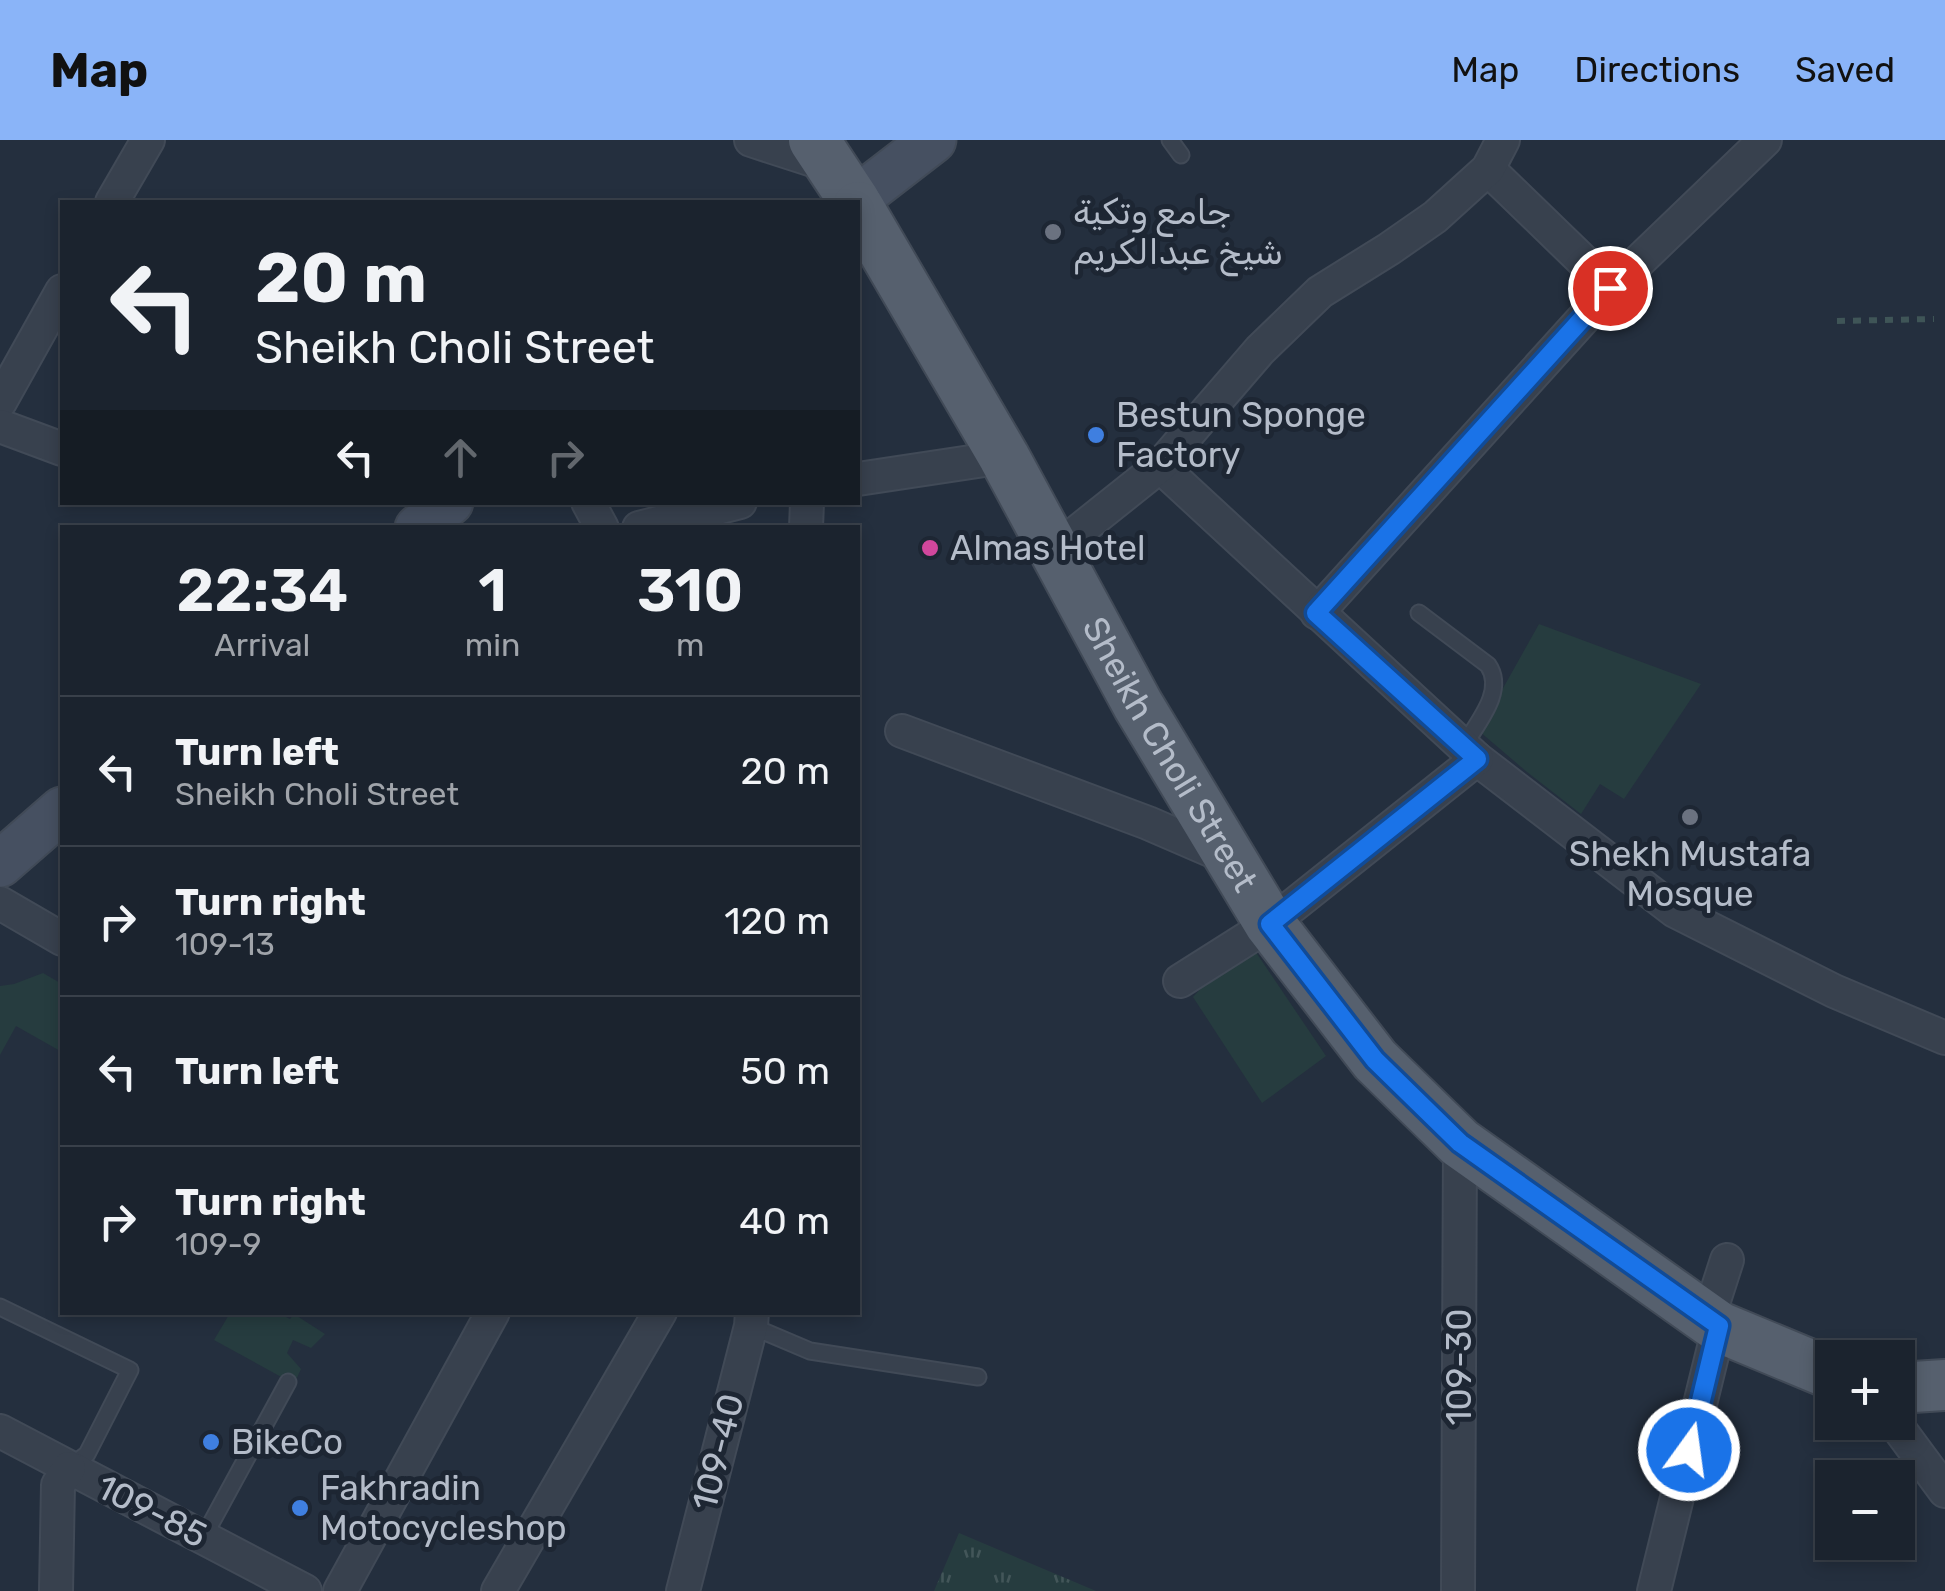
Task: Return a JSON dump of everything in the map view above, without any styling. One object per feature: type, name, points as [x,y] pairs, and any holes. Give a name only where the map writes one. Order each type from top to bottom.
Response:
[{"type":"main road","points":[[842,187],[933,140]]},
{"type":"main road","name":"Sheikh Choli Street","points":[[860,217],[1056,549],[1138,705],[1270,924],[1375,1060],[1460,1143],[1714,1322],[1815,1367]]},
{"type":"main road","points":[[422,525],[446,505]]},
{"type":"main road","points":[[0,864],[60,812]]},
{"type":"main road","points":[[1915,1387],[1945,1385]]},
{"type":"street","points":[[113,200],[148,140]]},
{"type":"street","points":[[752,140],[842,187]]},
{"type":"street","points":[[1056,549],[1160,466],[1260,350],[1320,292],[1420,228],[1488,169],[1503,140]]},
{"type":"street","points":[[1316,613],[1610,288],[1765,140]]},
{"type":"street","points":[[1488,169],[1610,288]]},
{"type":"street","points":[[0,402],[60,295]]},
{"type":"street","points":[[0,426],[60,448]]},
{"type":"street","points":[[860,478],[1004,458]]},
{"type":"street","points":[[1160,466],[1470,753],[1674,911],[1834,991],[1945,1038]]},
{"type":"street","points":[[651,525],[728,505]]},
{"type":"street","points":[[902,732],[1148,822],[1232,860]]},
{"type":"street","points":[[1180,982],[1270,924],[1470,753]]},
{"type":"street","points":[[0,903],[60,938]]},
{"type":"street","name":"109-30","points":[[1458,1591],[1460,1143]]},
{"type":"street","points":[[1654,1591],[1727,1260]]},
{"type":"street","points":[[340,1591],[491,1315]]},
{"type":"street","points":[[498,1591],[658,1315]]},
{"type":"street","name":"109-40","points":[[683,1591],[743,1317]]},
{"type":"street","name":"109-85","points":[[0,1431],[305,1591]]},
{"type":"street","points":[[1907,1440],[1945,1491]]},
{"type":"street","points":[[56,1591],[58,1485],[69,1468]]},
{"type":"lane","points":[[1170,140],[1180,155]]},
{"type":"lane","points":[[1419,613],[1488,665],[1495,676],[1495,688],[1470,753]]},
{"type":"lane","points":[[0,1307],[130,1370],[87,1454],[69,1468]]},
{"type":"lane","points":[[743,1317],[810,1351],[978,1377]]},
{"type":"lane","points":[[204,1538],[288,1382]]},
{"type":"path","points":[[1837,321],[1934,319]]},
{"type":"green space","points":[[1539,624],[1701,684],[1624,799],[1600,784],[1581,814],[1479,731]]},
{"type":"green space","points":[[1247,939],[1326,1056],[1262,1103],[1193,997]]},
{"type":"green space","points":[[43,973],[60,983],[60,1051],[16,1026],[0,1055],[0,986]]},
{"type":"green space","points":[[229,1315],[282,1315],[290,1319],[296,1315],[325,1334],[311,1348],[293,1340],[287,1353],[301,1369],[294,1384],[214,1340]]},
{"type":"green space","points":[[959,1533],[1096,1591],[934,1591]]},
{"type":"place","name":"جامع وتكية شيخ عبدالكريم","points":[[1053,232]]},
{"type":"place","name":"Bestun Sponge Factory","points":[[1096,435]]},
{"type":"place","name":"Almas Hotel","points":[[930,548]]},
{"type":"place","name":"Shekh Mustafa Mosque","points":[[1690,817]]},
{"type":"place","name":"BikeCo","points":[[211,1442]]},
{"type":"place","name":"Fakhradin Motocycleshop","points":[[300,1508]]},
{"type":"route","points":[[1610,288],[1316,613],[1477,759],[1270,924],[1375,1060],[1460,1143],[1719,1326],[1689,1450]]}]
